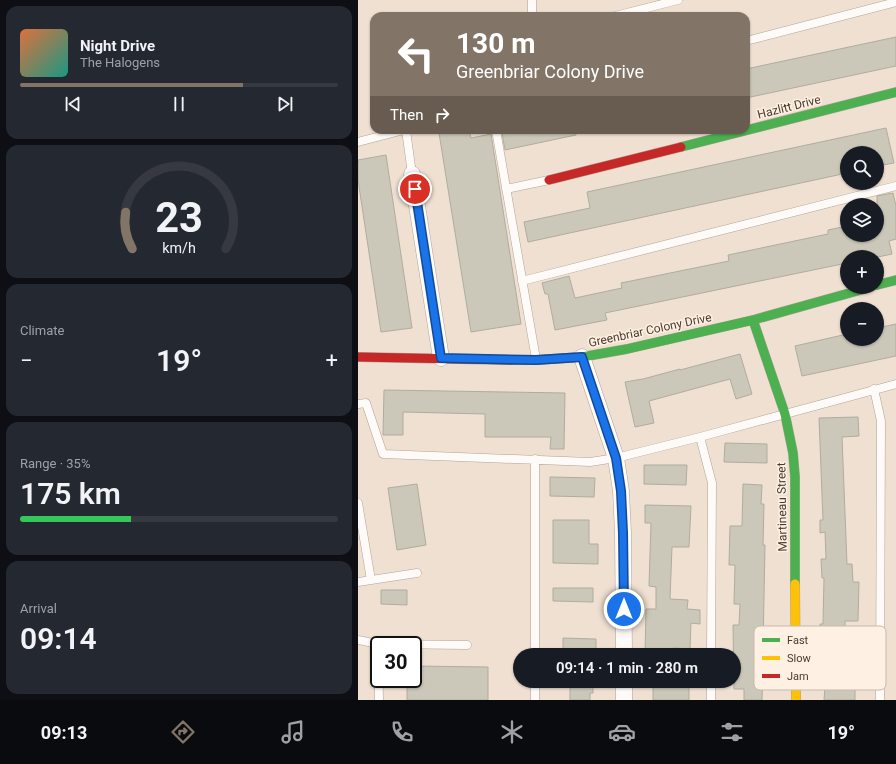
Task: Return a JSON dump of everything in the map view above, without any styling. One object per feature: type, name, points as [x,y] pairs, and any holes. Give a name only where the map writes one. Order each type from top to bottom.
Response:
[{"type":"street","name":"Hazlitt Drive","points":[[750,129],[896,92]]},
{"type":"street","name":"Hazlitt Drive","points":[[549,180],[730,134]]},
{"type":"street","points":[[412,174],[441,358]]},
{"type":"street","points":[[884,283],[896,280]]},
{"type":"street","name":"Greenbriar Colony Drive","points":[[358,357],[536,360],[582,357],[627,349],[753,320],[845,294]]},
{"type":"street","name":"Martineau Street","points":[[753,320],[785,414],[793,453],[795,477],[796,626]]},
{"type":"street","points":[[582,357],[616,458],[621,491],[623,533],[624,648]]},
{"type":"street","points":[[624,688],[624,700]]},
{"type":"street","name":"Martineau Street","points":[[796,690],[796,700]]},
{"type":"lane","points":[[532,0],[532,12]]},
{"type":"lane","points":[[632,12],[678,0]]},
{"type":"lane","points":[[750,40],[896,2]]},
{"type":"lane","points":[[358,142],[389,134]]},
{"type":"lane","points":[[406,134],[412,174]]},
{"type":"lane","points":[[497,134],[536,360]]},
{"type":"lane","points":[[506,189],[549,180]]},
{"type":"lane","points":[[522,281],[896,186]]},
{"type":"lane","points":[[358,404],[366,403],[383,454],[590,462],[616,458],[700,437],[896,384]]},
{"type":"lane","points":[[874,389],[881,421],[880,626]]},
{"type":"lane","points":[[700,437],[712,483],[711,648]]},
{"type":"lane","points":[[535,459],[535,648]]},
{"type":"lane","points":[[358,506],[364,562],[371,580]]},
{"type":"lane","points":[[358,582],[417,573]]},
{"type":"lane","points":[[358,640],[370,642]]},
{"type":"lane","points":[[422,644],[467,645]]},
{"type":"lane","points":[[379,688],[379,700]]},
{"type":"lane","points":[[535,688],[535,700]]},
{"type":"lane","points":[[711,688],[711,700]]},
{"type":"lane","points":[[880,690],[880,700]]},
{"type":"building","points":[[896,37],[896,66],[750,97],[750,68]]},
{"type":"building","points":[[886,128],[894,163],[884,165],[884,146],[840,146],[840,175],[528,242],[524,222],[590,208],[587,192]]},
{"type":"building","points":[[439,134],[470,134],[471,138],[491,134],[521,324],[471,332]]},
{"type":"building","points":[[502,134],[576,134],[576,135],[505,150]]},
{"type":"building","points":[[386,155],[412,328],[381,332],[358,180],[358,160]]},
{"type":"building","points":[[893,193],[896,206],[896,239],[889,241],[892,254],[884,256],[884,250],[840,250],[840,264],[605,313],[607,320],[555,330],[548,294],[545,294],[542,283],[569,276],[575,298],[622,288],[621,283],[729,261],[728,255],[828,234],[828,230],[840,227],[840,242],[884,242],[884,198],[877,198],[877,196]]},
{"type":"building","points":[[896,324],[896,356],[802,376],[795,346],[840,336],[840,346],[884,346],[884,327]]},
{"type":"building","points":[[740,354],[752,394],[736,399],[730,379],[649,401],[654,423],[635,427],[625,382],[680,370]]},
{"type":"building","points":[[384,390],[565,393],[564,449],[550,449],[551,437],[485,437],[485,414],[403,412],[403,435],[383,435]]},
{"type":"building","points":[[858,417],[859,436],[842,437],[847,564],[852,564],[853,582],[859,582],[858,621],[845,621],[845,626],[820,626],[820,624],[823,624],[824,578],[822,578],[821,559],[826,559],[825,532],[820,533],[820,520],[823,520],[819,418]]},
{"type":"building","points":[[725,443],[767,444],[767,463],[724,462]]},
{"type":"building","points":[[644,465],[687,465],[686,485],[644,484]]},
{"type":"building","points":[[550,477],[595,478],[594,497],[550,496]]},
{"type":"building","points":[[417,484],[426,545],[397,550],[388,488]]},
{"type":"building","points":[[743,484],[762,485],[761,504],[764,504],[763,545],[765,545],[763,626],[754,626],[754,690],[762,690],[762,700],[744,700],[744,689],[734,689],[741,688],[741,648],[733,648],[733,625],[739,625],[740,604],[734,604],[735,565],[729,565],[730,526],[742,526]]},
{"type":"building","points":[[645,505],[691,506],[689,547],[672,547],[670,599],[688,600],[687,609],[700,610],[700,624],[691,623],[690,648],[645,648],[646,609],[656,609],[656,587],[649,586],[651,523],[645,523]]},
{"type":"building","points":[[553,520],[589,520],[589,544],[598,544],[598,564],[553,563]]},
{"type":"building","points":[[553,588],[593,588],[593,602],[553,601]]},
{"type":"building","points":[[381,590],[407,590],[407,605],[381,604]]},
{"type":"building","points":[[563,638],[596,639],[596,648],[563,648]]},
{"type":"building","points":[[422,666],[488,667],[488,700],[407,700],[407,688],[422,688]]},
{"type":"building","points":[[570,688],[593,688],[593,693],[590,693],[590,700],[570,700]]},
{"type":"building","points":[[653,688],[689,688],[689,700],[653,700]]},
{"type":"building","points":[[825,690],[855,690],[855,700],[824,700]]},
{"type":"traffic: fast","points":[[750,129],[896,92]]},
{"type":"traffic: fast","points":[[681,147],[732,134]]},
{"type":"traffic: fast","points":[[884,283],[896,280]]},
{"type":"traffic: fast","points":[[511,360],[582,357],[627,349],[753,320],[846,294]]},
{"type":"traffic: fast","points":[[753,320],[785,414],[793,453],[795,477],[795,584]]},
{"type":"traffic: slow","points":[[795,584],[795,626]]},
{"type":"traffic: slow","points":[[796,690],[796,700]]},
{"type":"traffic: jam","points":[[549,180],[681,147]]},
{"type":"traffic: jam","points":[[358,357],[511,360]]},
{"type":"route","points":[[415,189],[441,358],[536,360],[582,357],[616,458],[621,491],[624,609]]}]
